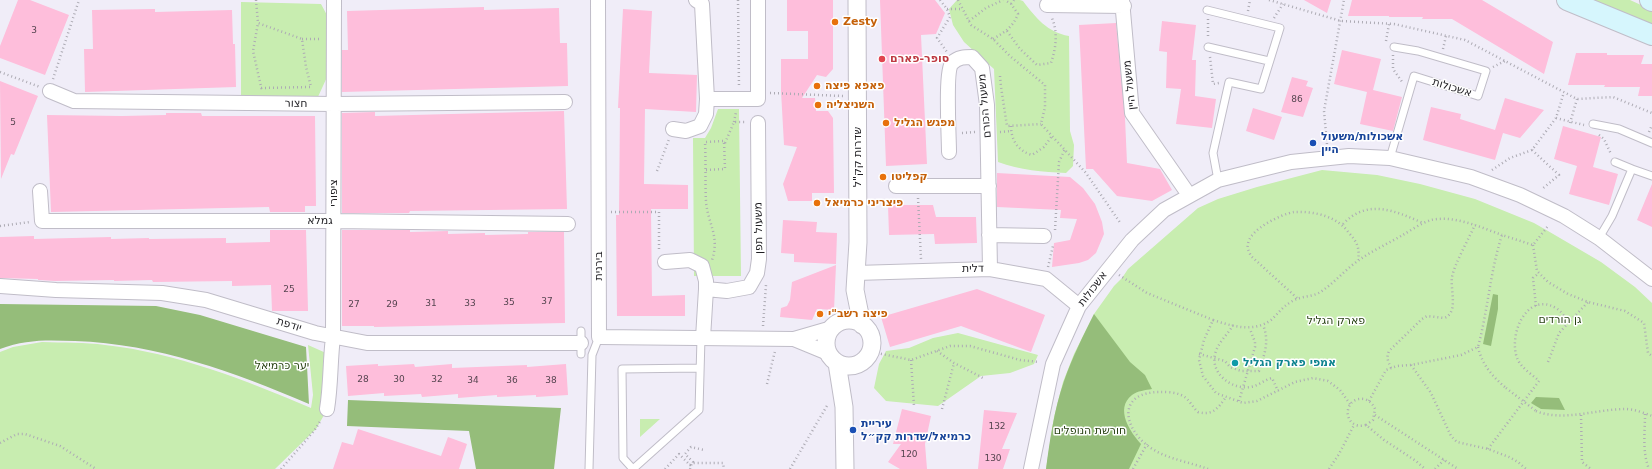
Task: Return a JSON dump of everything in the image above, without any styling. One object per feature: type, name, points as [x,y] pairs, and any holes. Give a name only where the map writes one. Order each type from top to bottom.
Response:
[{"type":"main road","points":[[1567,0],[1652,35]]},
{"type":"street","name":"ציפורי","points":[[327,410],[330,388],[333,336],[334,0]]},
{"type":"street","name":"בירנית","points":[[598,0],[599,337]]},
{"type":"street","points":[[707,99],[758,99],[758,0]]},
{"type":"street","name":"שדרות קק\"ל","points":[[857,0],[858,242],[856,290],[862,325]]},
{"type":"street","points":[[673,129],[686,130],[700,126],[706,114],[707,99],[700,1]]},
{"type":"street","name":"משעול היין","points":[[1047,5],[1123,3],[1132,113],[1189,195]]},
{"type":"street","name":"משעול הכורם","points":[[949,152],[948,76],[951,64],[958,58],[972,57],[982,68],[987,105],[990,269]]},
{"type":"street","name":"חצור","points":[[50,91],[74,101],[334,104],[565,102]]},
{"type":"street","name":"משעול תפן","points":[[706,289],[727,291],[748,287],[757,273],[759,260],[758,123]]},
{"type":"street","name":"אשכולות","points":[[1031,469],[1053,364],[1079,306],[1132,240],[1164,210],[1218,180],[1292,162],[1349,156],[1390,158],[1471,177],[1520,195],[1564,216],[1599,238],[1652,279]]},
{"type":"street","points":[[896,186],[989,186]]},
{"type":"street","points":[[40,191],[42,221]]},
{"type":"street","name":"גמלא","points":[[42,221],[334,221],[568,224]]},
{"type":"street","points":[[989,235],[1049,236]]},
{"type":"street","points":[[665,262],[690,260],[702,266],[706,281],[706,289],[702,338]]},
{"type":"street","name":"דלית","points":[[856,273],[990,269],[1046,279],[1079,306]]},
{"type":"street","name":"יודפת","points":[[0,286],[56,290],[162,293],[206,300],[315,333],[367,343],[581,343]]},
{"type":"street","points":[[845,469],[833,358],[826,342],[827,336],[847,309],[856,290]]},
{"type":"street","points":[[599,337],[794,339],[849,321],[854,321],[862,325],[869,333],[871,347],[869,354],[860,364],[837,404]]},
{"type":"street","points":[[794,339],[833,358],[845,366],[860,364]]},
{"type":"lane","points":[[1207,10],[1280,28],[1261,89],[1229,82],[1213,154],[1218,180]]},
{"type":"lane","points":[[1208,47],[1269,61]]},
{"type":"lane","name":"אשכולות","points":[[1390,158],[1414,76],[1478,96],[1486,71],[1418,51],[1394,47]]},
{"type":"lane","points":[[1590,125],[1619,129],[1652,143]]},
{"type":"lane","points":[[1615,162],[1652,176]]},
{"type":"lane","points":[[1599,238],[1612,216],[1632,168]]},
{"type":"lane","points":[[589,469],[592,355],[599,337]]},
{"type":"lane","points":[[700,368],[622,368],[623,458],[633,469],[699,410],[702,338]]},
{"type":"path","points":[[0,72],[50,91],[79,0]]},
{"type":"path","points":[[256,0],[258,24],[253,52],[266,103]]},
{"type":"path","points":[[738,0],[739,99]]},
{"type":"path","points":[[937,38],[950,17],[947,9],[940,0]]},
{"type":"path","points":[[958,0],[971,25],[993,39],[1010,57],[1045,85],[1045,107],[1041,124]]},
{"type":"path","points":[[969,21],[986,8],[1004,0],[1011,4],[1018,14],[1015,22],[1007,31],[993,39]]},
{"type":"path","points":[[1011,4],[1014,0]]},
{"type":"path","points":[[1269,0],[1341,21],[1389,24],[1465,40],[1577,99],[1613,97],[1652,114]]},
{"type":"path","points":[[1327,144],[1324,111],[1344,0]]},
{"type":"path","points":[[1270,25],[1284,4]]},
{"type":"path","points":[[1007,31],[1020,49],[1037,65],[1051,63],[1055,50],[1056,26],[1047,5]]},
{"type":"path","points":[[947,9],[963,9]]},
{"type":"path","points":[[258,24],[302,39],[334,39]]},
{"type":"path","points":[[1385,45],[1389,24]]},
{"type":"path","points":[[1440,57],[1446,36]]},
{"type":"path","points":[[261,88],[312,87],[306,67],[302,39]]},
{"type":"path","points":[[1393,69],[1409,91]]},
{"type":"path","points":[[1000,76],[1000,87],[1007,126],[1041,124]]},
{"type":"path","points":[[1492,170],[1510,158],[1532,150],[1556,118],[1564,92]]},
{"type":"path","points":[[758,93],[858,96]]},
{"type":"path","points":[[1570,123],[1577,99]]},
{"type":"path","points":[[1556,118],[1570,123],[1590,125],[1604,139],[1615,162]]},
{"type":"path","points":[[706,170],[725,169],[724,144],[734,122],[758,123]]},
{"type":"path","points":[[1041,124],[1086,173],[1121,224]]},
{"type":"path","points":[[1011,126],[1011,135],[1015,144],[1025,153],[1032,155],[1044,147],[1052,136]]},
{"type":"path","points":[[657,170],[673,129]]},
{"type":"path","points":[[949,134],[988,132]]},
{"type":"path","points":[[702,266],[712,262],[715,251],[715,235],[708,216],[705,142],[724,141],[724,144]]},
{"type":"path","points":[[1046,279],[1049,236],[1059,162],[1064,149]]},
{"type":"path","points":[[1532,150],[1559,175],[1542,189]]},
{"type":"path","points":[[918,186],[921,270]]},
{"type":"path","points":[[1343,224],[1349,218],[1360,212],[1376,208],[1405,216],[1424,224]]},
{"type":"path","points":[[598,212],[658,212],[659,262],[665,262]]},
{"type":"path","points":[[1297,298],[1251,256],[1247,246],[1248,242],[1265,224],[1282,215],[1293,212],[1323,215],[1343,224],[1359,246],[1358,261]]},
{"type":"path","points":[[1118,275],[1148,293],[1213,320],[1250,329],[1263,325],[1272,319],[1283,306],[1297,298],[1313,296],[1321,292],[1358,261],[1431,220],[1452,220],[1475,225],[1533,244]]},
{"type":"path","points":[[0,226],[42,221]]},
{"type":"path","points":[[1392,368],[1387,359],[1389,351],[1422,319],[1427,316],[1444,318],[1450,314],[1452,307],[1451,278],[1475,225]]},
{"type":"path","points":[[1548,226],[1533,244],[1535,263],[1539,273],[1556,287],[1588,302],[1625,311],[1644,324],[1648,353],[1652,356]]},
{"type":"path","points":[[1502,235],[1495,256],[1483,327],[1478,347],[1486,367],[1497,381],[1536,411],[1546,414],[1581,415],[1605,410],[1627,409],[1652,416]]},
{"type":"path","points":[[1536,306],[1533,278],[1539,273]]},
{"type":"path","points":[[1548,362],[1559,332],[1588,302]]},
{"type":"path","points":[[1488,450],[1539,381],[1522,367],[1518,361],[1515,345],[1519,324],[1523,315],[1528,310],[1536,306],[1549,306],[1556,308],[1569,322]]},
{"type":"path","points":[[763,338],[764,308]]},
{"type":"path","points":[[1213,320],[1199,354],[1199,360],[1203,376],[1216,393],[1243,403],[1257,401],[1295,382],[1313,378],[1328,381],[1340,390],[1350,404],[1348,415],[1354,424],[1366,426],[1425,469]]},
{"type":"path","points":[[1233,325],[1216,351],[1215,364],[1221,376],[1229,383],[1243,387],[1254,387],[1272,378],[1278,391]]},
{"type":"path","points":[[1199,354],[1225,361],[1230,367],[1247,372],[1254,370],[1259,371],[1266,348],[1267,334],[1263,325]]},
{"type":"path","points":[[1239,402],[1255,347],[1255,342],[1250,329]]},
{"type":"path","points":[[767,384],[778,338]]},
{"type":"path","points":[[877,353],[911,360],[950,346],[970,346],[1020,360],[1039,362]]},
{"type":"path","points":[[1369,401],[1386,370],[1397,366],[1411,366],[1461,355],[1471,352],[1478,347]]},
{"type":"path","points":[[937,351],[954,363],[986,379]]},
{"type":"path","points":[[911,360],[914,406]]},
{"type":"path","points":[[942,409],[954,363]]},
{"type":"path","points":[[1411,366],[1431,393],[1451,436],[1457,442],[1508,457],[1518,462],[1526,469]]},
{"type":"path","points":[[1208,469],[1167,455],[1146,444],[1138,437],[1131,426],[1128,416],[1130,405],[1133,399],[1151,392],[1179,394],[1190,402],[1198,412],[1209,412],[1218,409],[1226,397]]},
{"type":"path","points":[[1350,404],[1357,400],[1366,400],[1369,401],[1375,409],[1375,416],[1373,420],[1366,426]]},
{"type":"path","points":[[790,469],[837,404]]},
{"type":"path","points":[[281,469],[314,431],[327,410]]},
{"type":"path","points":[[1645,414],[1644,442],[1646,462],[1649,469]]},
{"type":"path","points":[[1581,415],[1582,462],[1591,469]]},
{"type":"path","points":[[1375,416],[1458,469]]},
{"type":"path","points":[[1329,469],[1339,454],[1354,424]]},
{"type":"path","points":[[0,443],[17,434],[25,434],[60,446],[96,469]]},
{"type":"path","points":[[1133,469],[1146,444]]},
{"type":"path","points":[[690,469],[693,462],[685,454],[691,447],[704,450]]},
{"type":"path","points":[[665,469],[678,454],[690,465],[692,463],[723,463],[724,469]]},
{"type":"path","points":[[1435,469],[1444,460]]},
{"type":"green space","points":[[957,0],[1020,0],[1023,1],[1037,18],[1048,28],[1069,36],[1070,131],[1074,145],[1073,166],[1066,173],[1032,170],[998,162],[994,69],[964,42],[953,25],[949,9]]},
{"type":"green space","points":[[1588,0],[1630,0],[1652,10],[1652,27]]},
{"type":"green space","points":[[241,2],[321,4],[328,17],[328,75],[317,99],[241,97]]},
{"type":"green space","points":[[718,109],[739,109],[741,276],[694,276],[693,138],[705,138],[711,128]]},
{"type":"green space","name":"פארק הגליל","points":[[1322,170],[1377,175],[1420,184],[1475,199],[1534,223],[1601,262],[1635,287],[1652,303],[1652,469],[1046,469],[1054,417],[1063,382],[1074,354],[1094,314],[1128,269],[1198,208],[1218,199],[1257,187]]},
{"type":"green space","points":[[1493,294],[1498,295],[1498,309],[1491,346],[1483,344]]},
{"type":"green space","name":"יער כרמיאל","points":[[0,304],[156,306],[200,315],[306,347],[309,404],[224,371],[166,354],[136,348],[106,343],[46,340],[19,343],[0,349]]},
{"type":"green space","name":"חורשת הנופלים","points":[[1094,314],[1130,362],[1145,375],[1152,389],[1132,395],[1124,407],[1126,421],[1133,434],[1141,444],[1129,469],[1046,469],[1053,425],[1067,372]]},
{"type":"green space","points":[[958,333],[1038,355],[1034,364],[1010,373],[981,376],[938,406],[886,401],[874,388],[879,364],[886,351],[909,348],[933,338]]},
{"type":"green space","points":[[42,342],[97,344],[158,354],[236,378],[311,408],[313,395],[308,345],[335,357],[331,403],[316,429],[275,469],[0,469],[0,352],[13,347]]},
{"type":"green space","points":[[1536,397],[1559,398],[1565,410],[1541,409],[1531,403]]},
{"type":"green space","points":[[348,400],[561,408],[554,469],[476,469],[469,431],[347,426]]},
{"type":"green space","points":[[640,419],[660,419],[640,437]]},
{"type":"building","points":[[18,0],[30,0],[69,15],[45,75],[0,58],[0,46]]},
{"type":"building","points":[[787,0],[833,0],[833,69],[826,77],[817,75],[802,98],[815,98],[816,111],[828,111],[833,118],[834,193],[812,193],[812,201],[788,201],[783,184],[797,147],[784,145],[781,59],[808,59],[808,31],[787,31]]},
{"type":"building","points":[[880,0],[935,0],[945,13],[936,34],[921,35],[927,164],[886,166]]},
{"type":"building","points":[[1304,0],[1331,0],[1327,13]]},
{"type":"building","points":[[1352,0],[1482,0],[1553,42],[1544,74],[1452,19],[1348,16]]},
{"type":"building","points":[[484,7],[484,10],[559,8],[560,43],[567,43],[568,86],[342,92],[342,50],[348,50],[347,11]]},
{"type":"building","points":[[155,9],[155,12],[232,10],[233,44],[235,44],[236,87],[85,92],[84,49],[93,49],[92,10]]},
{"type":"building","points":[[623,9],[652,11],[649,73],[697,75],[696,112],[645,109],[644,184],[688,185],[688,209],[651,209],[652,296],[685,295],[685,316],[617,316],[616,215],[619,215],[620,108],[618,108]]},
{"type":"building","points":[[1162,21],[1196,25],[1192,60],[1196,60],[1195,96],[1216,99],[1212,128],[1176,124],[1181,89],[1166,88],[1167,52],[1159,51]]},
{"type":"building","points":[[1116,23],[1125,118],[1127,163],[1160,169],[1172,190],[1152,201],[1117,196],[1093,169],[1086,169],[1079,25]]},
{"type":"building","points":[[1342,50],[1381,59],[1373,90],[1402,97],[1393,131],[1360,124],[1367,92],[1334,84]]},
{"type":"building","points":[[1576,53],[1644,55],[1641,64],[1652,64],[1652,96],[1638,96],[1640,87],[1568,85]]},
{"type":"building","points":[[1292,77],[1308,81],[1306,86],[1313,88],[1303,117],[1281,112]]},
{"type":"building","points":[[0,81],[38,96],[14,155],[11,154],[1,179]]},
{"type":"building","points":[[1505,98],[1544,110],[1520,138],[1503,133],[1495,160],[1423,140],[1431,107],[1461,114],[1460,119],[1495,130]]},
{"type":"building","points":[[1253,108],[1282,117],[1274,140],[1246,131]]},
{"type":"building","points":[[564,111],[567,209],[342,213],[342,113],[375,112],[375,116]]},
{"type":"building","points":[[166,113],[201,113],[202,116],[315,116],[316,206],[305,206],[305,212],[270,212],[269,207],[51,212],[47,115],[122,116],[166,115]]},
{"type":"building","points":[[1563,126],[1601,137],[1593,167],[1618,174],[1609,205],[1569,194],[1577,166],[1554,159]]},
{"type":"building","points":[[997,173],[1070,177],[1083,188],[1095,204],[1102,222],[1104,234],[1096,253],[1088,260],[1079,263],[1052,267],[1054,243],[1070,240],[1077,219],[1060,218],[1061,210],[997,207]]},
{"type":"building","points":[[1652,184],[1652,227],[1637,220]]},
{"type":"building","points":[[888,205],[933,205],[936,217],[976,217],[977,243],[935,244],[934,234],[889,235]]},
{"type":"building","points":[[783,220],[817,222],[816,232],[837,233],[836,264],[794,262],[794,254],[781,253]]},
{"type":"building","points":[[270,230],[306,230],[308,311],[272,311],[271,285],[232,286],[232,281],[55,281],[0,278],[0,237],[34,236],[34,239],[111,237],[111,239],[226,238],[226,243],[270,242]]},
{"type":"building","points":[[342,230],[410,230],[410,232],[448,231],[448,234],[485,233],[485,235],[528,234],[528,232],[564,232],[565,323],[374,327],[342,326]]},
{"type":"building","points":[[836,265],[834,310],[817,309],[812,320],[780,317],[781,308],[787,306],[790,300],[792,282]]},
{"type":"building","points":[[977,289],[1045,315],[1031,352],[961,326],[890,347],[881,317]]},
{"type":"building","points":[[378,364],[378,366],[414,364],[415,367],[452,364],[452,368],[527,365],[527,367],[566,364],[568,395],[497,397],[497,395],[458,398],[458,394],[422,397],[421,394],[384,396],[384,393],[348,396],[346,366]]},
{"type":"building","points":[[902,409],[931,416],[925,444],[927,469],[900,469],[888,462],[901,444],[893,444]]},
{"type":"building","points":[[984,410],[1017,413],[1002,449],[1010,449],[1003,469],[978,469]]},
{"type":"building","points":[[358,429],[441,456],[448,437],[467,444],[459,469],[333,469],[342,442],[353,445]]},
{"type":"place","name":"Zesty","points":[[835,22]]},
{"type":"place","name":"סופר-פארם","points":[[882,59]]},
{"type":"place","name":"פאפא פיצה","points":[[817,86]]},
{"type":"place","name":"השניצליה","points":[[818,105]]},
{"type":"place","name":"מפגש הגליל","points":[[886,123]]},
{"type":"place","name":"אשכולות/משעול היין","points":[[1313,143]]},
{"type":"place","name":"קפליטו","points":[[883,177]]},
{"type":"place","name":"פיצריני כרמיאל","points":[[817,203]]},
{"type":"place","name":"פיצה רשב\"י","points":[[820,314]]},
{"type":"place","name":"אמפי פארק הגליל","points":[[1235,363]]},
{"type":"place","name":"עיריית כרמיאל/שדרות קק״ל","points":[[853,430]]},
{"type":"park label","name":"גן הורדים","points":[[1560,320]]}]
